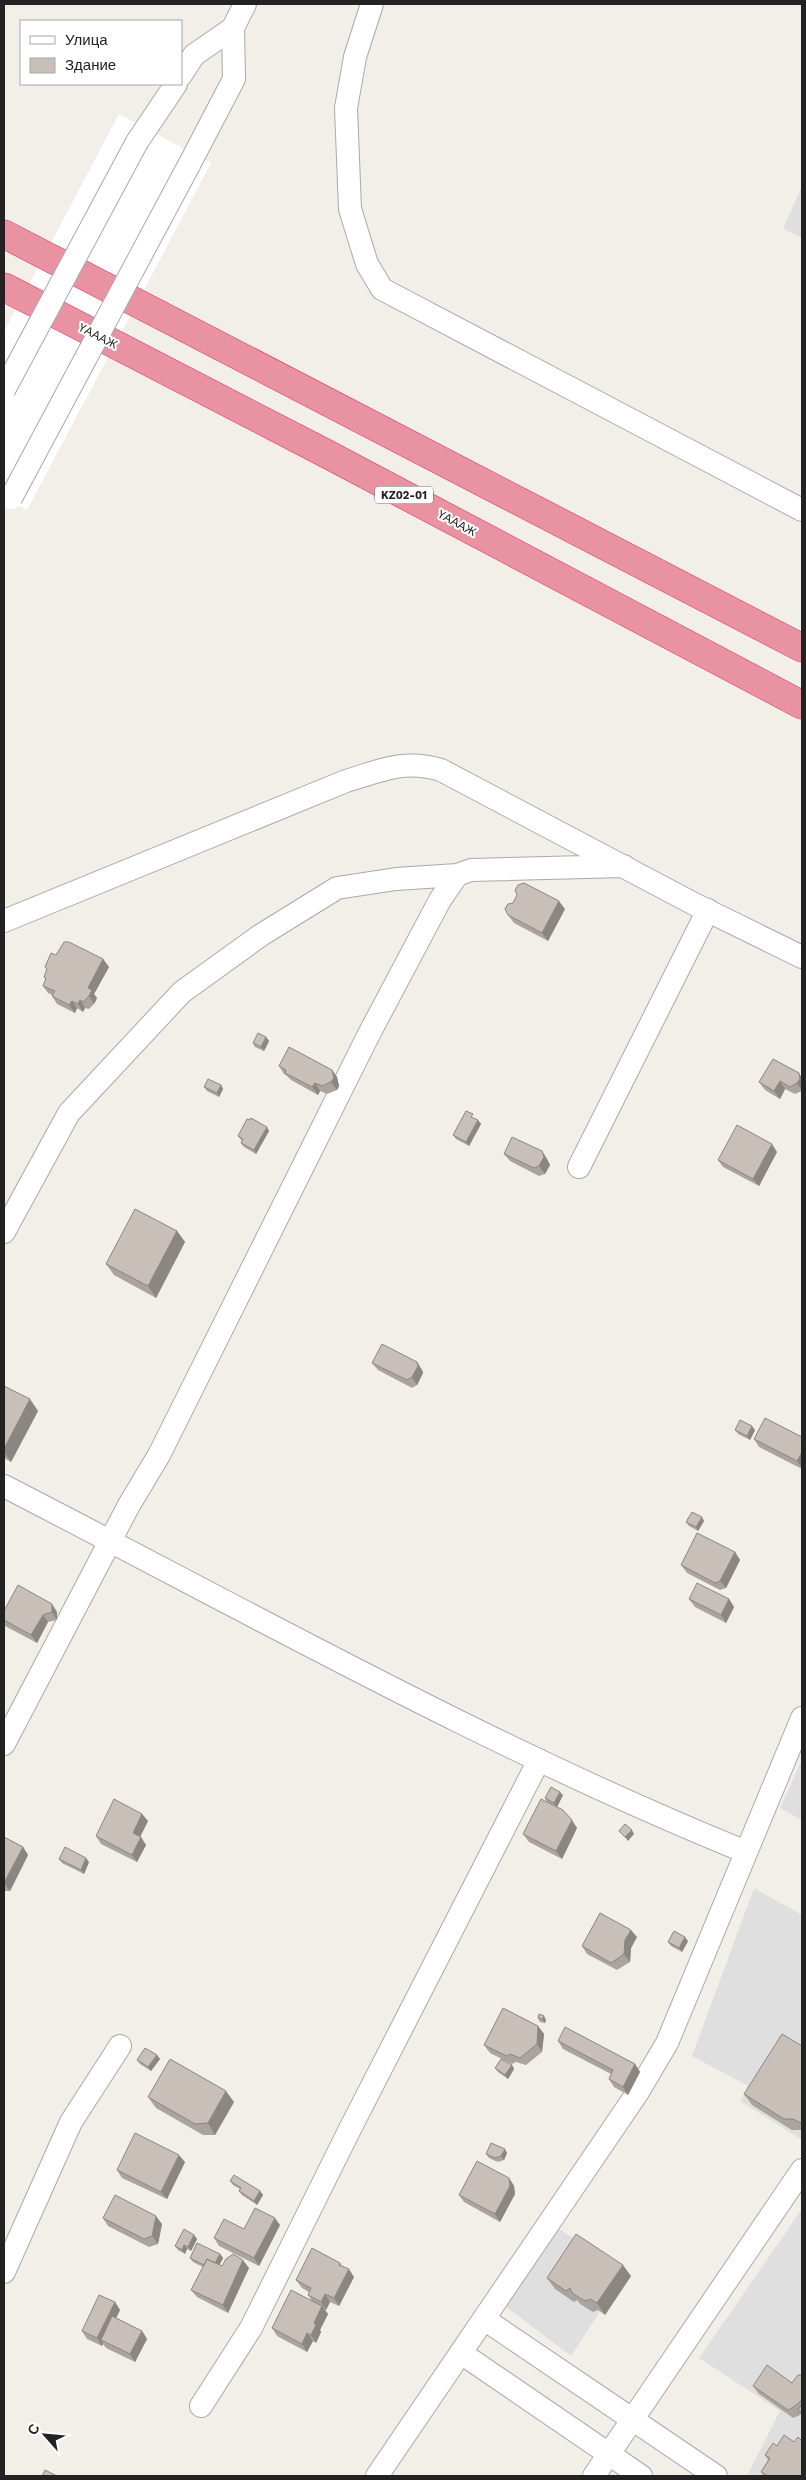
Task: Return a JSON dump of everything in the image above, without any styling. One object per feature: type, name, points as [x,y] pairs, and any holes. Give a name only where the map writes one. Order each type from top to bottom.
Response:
[{"type":"highway","points":[[4,234],[802,648]]},
{"type":"highway","name":"ҮАААЖ","points":[[4,287],[335,458],[802,705]]},
{"type":"street","points":[[7,504],[234,78],[233,28],[245,4]]},
{"type":"street","points":[[372,4],[355,57],[346,108],[350,209],[367,264],[382,290],[802,510]]},
{"type":"street","points":[[182,73],[194,55],[233,28]]},
{"type":"street","points":[[4,390],[137,142],[175,85]]},
{"type":"street","points":[[4,921],[346,781],[397,766],[422,764],[441,770],[708,910],[802,957]]},
{"type":"street","points":[[4,1232],[70,1113],[182,992],[261,935],[337,888],[396,879],[457,875],[471,870],[624,866]]},
{"type":"street","points":[[4,1743],[110,1541],[159,1455],[369,1034],[440,900],[457,875]]},
{"type":"street","points":[[578,1167],[708,910]]},
{"type":"street","points":[[4,1486],[320,1652],[539,1760],[746,1852]]},
{"type":"street","points":[[377,2476],[638,2092],[666,2043],[802,1718]]},
{"type":"street","points":[[201,2406],[251,2328],[351,2126],[539,1760]]},
{"type":"street","points":[[4,2272],[71,2122],[120,2046]]},
{"type":"street","points":[[594,2476],[802,2170]]},
{"type":"street","points":[[484,2319],[716,2476]]},
{"type":"street","points":[[461,2353],[641,2476]]},
{"type":"shaded area","points":[[802,186],[802,238],[783,229]]},
{"type":"shaded area","points":[[802,1760],[802,1820],[780,1808]]},
{"type":"shaded area","points":[[754,1888],[802,1915],[802,2140],[740,2101],[748,2086],[692,2056]]},
{"type":"shaded area","points":[[802,2209],[802,2476],[747,2476],[780,2411],[699,2358]]},
{"type":"shaded area","points":[[558,2228],[625,2273],[571,2356],[505,2306]]},
{"type":"pier","points":[[119,114],[211,163],[27,510],[4,497],[4,332]]},
{"type":"building","points":[[524,883],[559,901],[542,933],[508,915],[505,909],[508,904],[513,903],[517,895],[515,890],[518,885]]},
{"type":"building","points":[[64,942],[69,942],[103,959],[88,988],[92,990],[89,996],[83,1002],[80,1000],[78,1004],[72,1001],[69,1005],[52,996],[55,991],[43,986],[47,969],[45,967],[51,953],[56,955]]},
{"type":"building","points":[[258,1033],[266,1037],[261,1047],[253,1043]]},
{"type":"building","points":[[289,1047],[332,1070],[334,1078],[331,1082],[322,1086],[315,1083],[312,1087],[285,1073],[286,1070],[279,1066]]},
{"type":"building","points":[[773,1059],[799,1073],[800,1079],[797,1083],[790,1087],[780,1081],[774,1091],[759,1082]]},
{"type":"building","points":[[208,1079],[221,1085],[217,1093],[204,1087]]},
{"type":"building","points":[[466,1111],[473,1114],[471,1117],[478,1120],[466,1142],[453,1135]]},
{"type":"building","points":[[251,1118],[267,1127],[254,1150],[241,1143],[243,1139],[238,1136],[247,1119],[250,1120]]},
{"type":"building","points":[[737,1125],[772,1144],[753,1179],[718,1160]]},
{"type":"building","points":[[512,1137],[542,1151],[544,1157],[539,1166],[534,1168],[504,1154]]},
{"type":"building","points":[[135,1209],[177,1231],[148,1286],[106,1264]]},
{"type":"building","points":[[382,1344],[417,1362],[418,1366],[412,1377],[407,1380],[372,1363]]},
{"type":"building","points":[[4,1386],[30,1399],[4,1449]]},
{"type":"building","points":[[765,1418],[802,1437],[802,1452],[797,1461],[754,1439]]},
{"type":"building","points":[[740,1420],[752,1426],[747,1436],[735,1430]]},
{"type":"building","points":[[692,1512],[702,1517],[696,1527],[686,1522]]},
{"type":"building","points":[[697,1533],[735,1552],[720,1581],[715,1583],[681,1565]]},
{"type":"building","points":[[697,1583],[729,1599],[721,1615],[689,1599]]},
{"type":"building","points":[[18,1585],[52,1604],[52,1612],[43,1615],[31,1635],[4,1620],[4,1611]]},
{"type":"building","points":[[551,1787],[560,1792],[554,1803],[545,1798]]},
{"type":"building","points":[[114,1799],[142,1814],[133,1833],[141,1837],[132,1855],[96,1836]]},
{"type":"building","points":[[541,1799],[563,1810],[572,1820],[556,1851],[523,1834]]},
{"type":"building","points":[[625,1824],[632,1830],[625,1837],[619,1831]]},
{"type":"building","points":[[4,1837],[23,1847],[4,1883]]},
{"type":"building","points":[[65,1847],[86,1858],[81,1870],[59,1859]]},
{"type":"building","points":[[600,1913],[631,1930],[625,1940],[624,1954],[611,1963],[582,1946]]},
{"type":"building","points":[[674,1931],[685,1937],[679,1948],[668,1942]]},
{"type":"building","points":[[503,2008],[538,2026],[537,2044],[520,2058],[510,2054],[507,2056],[484,2045]]},
{"type":"building","points":[[539,2014],[544,2016],[542,2019],[538,2018]]},
{"type":"building","points":[[565,2027],[635,2064],[623,2087],[609,2079],[613,2070],[558,2041]]},
{"type":"building","points":[[782,2034],[802,2046],[801,2123],[793,2119],[784,2119],[744,2094]]},
{"type":"building","points":[[145,2048],[157,2055],[148,2067],[137,2060]]},
{"type":"building","points":[[170,2059],[226,2091],[208,2123],[195,2124],[148,2097]]},
{"type":"building","points":[[501,2059],[512,2065],[505,2075],[495,2068]]},
{"type":"building","points":[[135,2133],[179,2155],[161,2192],[117,2170]]},
{"type":"building","points":[[491,2143],[505,2149],[501,2156],[495,2158],[486,2154]]},
{"type":"building","points":[[477,2161],[509,2178],[510,2186],[495,2214],[459,2195]]},
{"type":"building","points":[[234,2175],[260,2191],[254,2201],[239,2191],[241,2188],[230,2181]]},
{"type":"building","points":[[115,2195],[156,2216],[152,2236],[144,2239],[103,2218]]},
{"type":"building","points":[[255,2208],[275,2218],[254,2258],[214,2238],[224,2219],[244,2229]]},
{"type":"building","points":[[184,2229],[194,2235],[188,2247],[184,2245],[182,2250],[175,2246]]},
{"type":"building","points":[[576,2234],[623,2265],[597,2303],[590,2299],[585,2301],[572,2293],[570,2288],[566,2291],[547,2278]]},
{"type":"building","points":[[197,2243],[220,2254],[215,2263],[207,2259],[204,2265],[190,2258]]},
{"type":"building","points":[[312,2248],[349,2269],[334,2298],[325,2294],[321,2302],[308,2295],[311,2288],[296,2280]]},
{"type":"building","points":[[233,2254],[243,2260],[223,2305],[191,2290],[207,2259],[222,2266],[226,2259]]},
{"type":"building","points":[[291,2290],[322,2306],[311,2335],[307,2333],[302,2344],[272,2328]]},
{"type":"building","points":[[99,2295],[115,2302],[97,2338],[82,2331]]},
{"type":"building","points":[[112,2316],[142,2331],[130,2354],[101,2340]]},
{"type":"building","points":[[767,2365],[792,2383],[798,2375],[802,2375],[802,2400],[792,2408],[788,2410],[753,2386]]},
{"type":"building","points":[[802,2404],[802,2413],[798,2410]]},
{"type":"building","points":[[784,2435],[794,2442],[798,2437],[802,2441],[802,2476],[768,2476],[761,2472],[770,2458],[765,2455],[773,2443],[777,2446]]},
{"type":"building","points":[[45,2470],[57,2476],[42,2476]]}]
